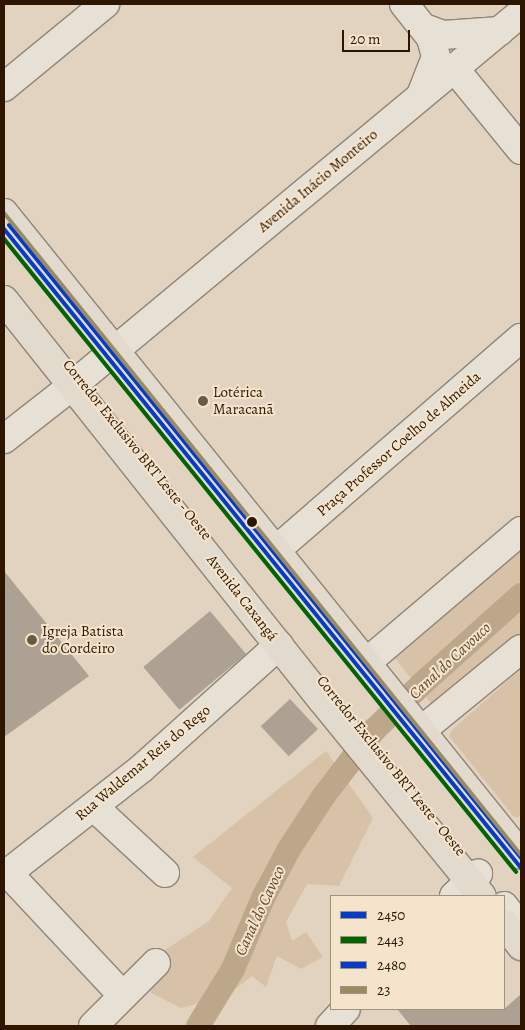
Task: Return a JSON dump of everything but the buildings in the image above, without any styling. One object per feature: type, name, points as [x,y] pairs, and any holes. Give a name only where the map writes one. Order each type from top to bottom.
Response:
[{"type":"main road","points":[[4,213],[111,353],[276,550],[367,667],[516,849]]},
{"type":"main road","name":"Avenida Caxangá","points":[[4,300],[76,382],[279,645],[327,695],[384,768],[471,887]]},
{"type":"main road","points":[[505,925],[521,946]]},
{"type":"street","points":[[4,87],[105,4]]},
{"type":"street","points":[[404,4],[431,38],[436,57],[421,96]]},
{"type":"street","name":"Avenida Inácio Monteiro","points":[[4,439],[76,382],[521,13]]},
{"type":"street","points":[[424,28],[443,35],[500,31]]},
{"type":"street","points":[[454,68],[521,150]]},
{"type":"street","points":[[4,229],[111,353],[367,667],[521,531]]},
{"type":"street","name":"Corredor Exclusivo BRT Leste - Oeste","points":[[4,285],[76,382],[327,695]]},
{"type":"street","name":"Praça Professor Coelho de Almeida","points":[[276,550],[521,338]]},
{"type":"street","name":"Rua Waldemar Reis do Rego","points":[[6,875],[142,768],[279,645]]},
{"type":"street","points":[[418,730],[521,649]]},
{"type":"street","points":[[94,807],[165,873]]},
{"type":"street","points":[[6,875],[123,996]]},
{"type":"street","points":[[471,887],[493,895]]},
{"type":"street","points":[[505,907],[521,928]]},
{"type":"street","points":[[93,1026],[156,963]]},
{"type":"street","points":[[330,1026],[345,1010]]},
{"type":"shaded area","points":[[521,537],[521,642],[438,712],[390,652]]},
{"type":"shaded area","points":[[521,669],[521,816],[514,817],[449,736],[453,729]]},
{"type":"shaded area","points":[[326,751],[373,818],[339,886],[307,884],[286,922],[292,941],[306,932],[323,957],[301,969],[277,956],[266,987],[252,976],[225,997],[181,1008],[151,993],[148,968],[159,954],[209,921],[232,888],[193,857]]},
{"type":"waterway","name":"Canal do Cavouco","points":[[198,1026],[233,969],[263,898],[289,849],[323,797],[374,730],[521,595]]},
{"type":"transit line","name":"23","points":[[4,213],[521,855]]},
{"type":"transit line","name":"2480","points":[[9,225],[521,858]]},
{"type":"transit line","name":"2450","points":[[4,229],[521,868]]},
{"type":"transit line","name":"2443","points":[[4,239],[516,872]]},
{"type":"place","name":"Lotérica Maracanã","points":[[203,401]]},
{"type":"place","name":"Igreja Batista do Cordeiro","points":[[32,640]]},
{"type":"water label","name":"Canal do Cavoco","points":[[260,911]]}]
